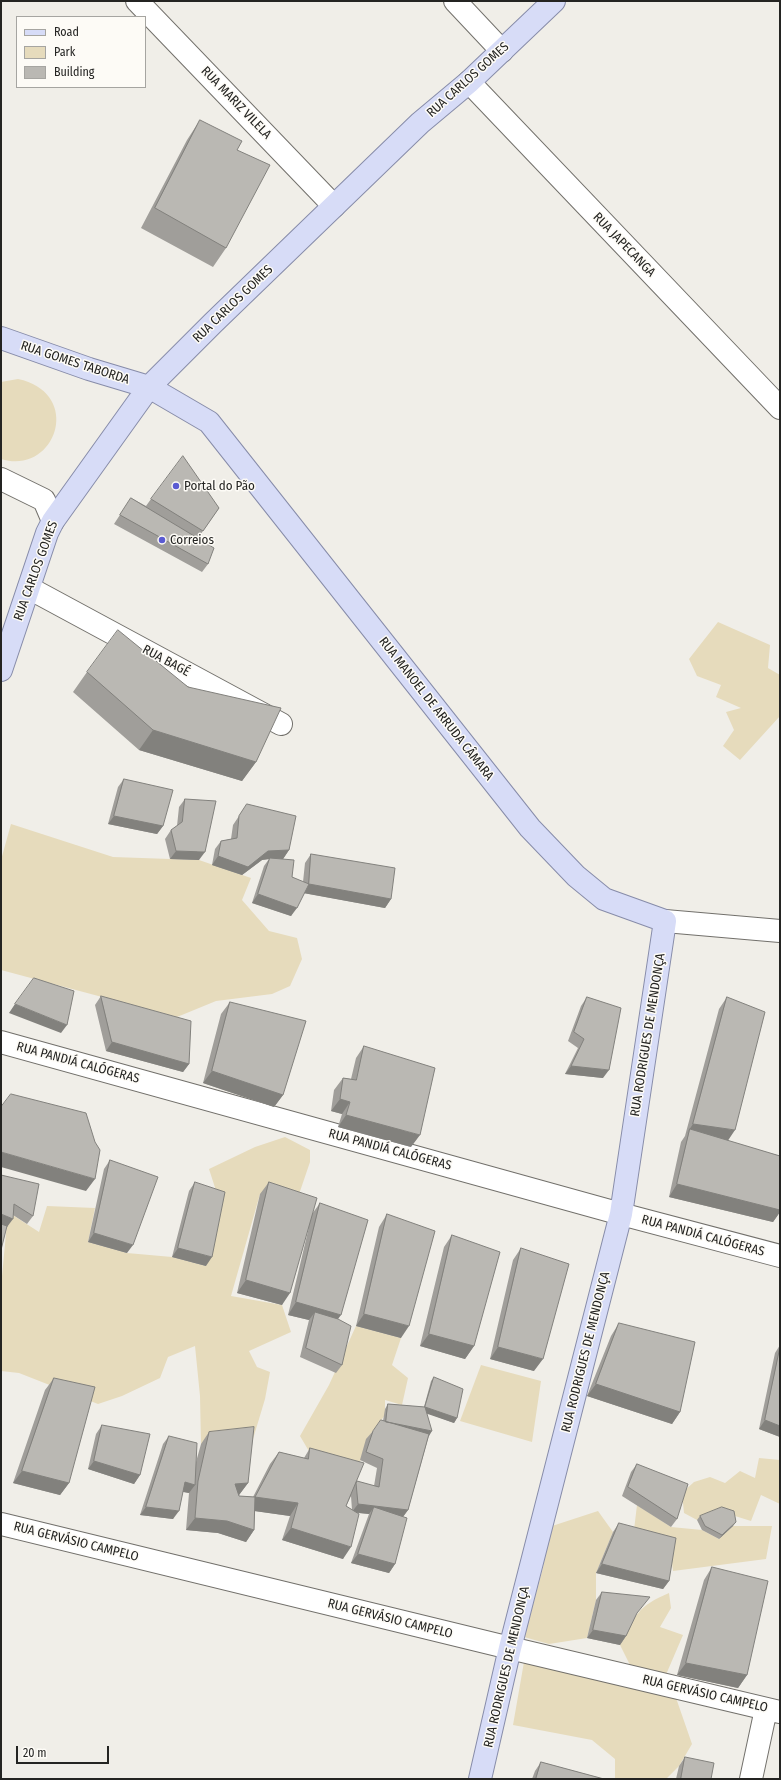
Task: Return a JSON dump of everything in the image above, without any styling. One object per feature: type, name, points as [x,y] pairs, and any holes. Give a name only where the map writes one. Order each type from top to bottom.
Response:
[{"type":"main road","name":"RUA CARLOS GOMES","points":[[1,670],[53,521],[149,387],[420,123],[469,82],[554,1]]},
{"type":"main road","name":"RUA GOMES TABORDA","points":[[1,338],[82,367],[149,387]]},
{"type":"main road","name":"RUA MANOEL DE ARRUDA CÂMARA","points":[[149,387],[209,422],[530,828],[576,876],[604,899],[665,921]]},
{"type":"main road","name":"RUA RODRIGUES DE MENDONÇA","points":[[480,1779],[510,1648],[621,1214],[665,921]]},
{"type":"street","name":"RUA MARIZ VILELA","points":[[137,1],[334,206]]},
{"type":"street","points":[[455,1],[502,51]]},
{"type":"street","name":"RUA JAPECANGA","points":[[469,82],[780,408]]},
{"type":"street","points":[[1,479],[44,500],[53,521]]},
{"type":"street","name":"RUA BAGÉ","points":[[29,588],[281,724]]},
{"type":"street","name":"RUA MANOEL DE ARRUDA CÂMARA","points":[[665,921],[780,931]]},
{"type":"street","name":"RUA PANDIÁ CALÓGERAS","points":[[1,1042],[621,1214],[780,1256]]},
{"type":"street","name":"RUA GERVÁSIO CAMPELO","points":[[1,1524],[510,1648],[773,1710]]},
{"type":"street","points":[[750,1779],[773,1710]]},
{"type":"green space","points":[[18,379],[38,387],[51,400],[56,415],[55,431],[48,445],[36,456],[20,461],[1,459],[1,382]]},
{"type":"green space","points":[[718,622],[770,645],[768,668],[780,675],[780,716],[740,760],[723,746],[734,730],[726,712],[741,708],[716,697],[721,685],[697,676],[689,659]]},
{"type":"green space","points":[[11,824],[113,857],[199,860],[251,878],[242,900],[269,931],[297,938],[302,959],[290,986],[272,994],[216,1001],[177,1017],[1,970],[1,860]]},
{"type":"green space","points":[[285,1137],[310,1150],[310,1162],[295,1206],[260,1194],[231,1296],[282,1305],[291,1332],[249,1351],[257,1367],[270,1372],[265,1399],[253,1439],[201,1444],[200,1396],[195,1346],[168,1357],[160,1378],[122,1396],[98,1404],[19,1373],[1,1371],[1,1287],[8,1212],[39,1232],[47,1206],[95,1208],[88,1242],[127,1253],[172,1257],[206,1266],[219,1200],[209,1169],[255,1147]]},
{"type":"green space","points":[[356,1326],[401,1338],[392,1365],[408,1378],[402,1405],[385,1400],[385,1415],[367,1439],[356,1475],[313,1458],[300,1436],[329,1385]]},
{"type":"green space","points":[[481,1365],[541,1381],[532,1442],[460,1421]]},
{"type":"green space","points":[[759,1458],[780,1460],[780,1504],[761,1495],[751,1521],[719,1511],[697,1520],[684,1513],[682,1493],[694,1482],[710,1477],[725,1483],[740,1471],[755,1478]]},
{"type":"green space","points":[[637,1505],[671,1527],[702,1530],[719,1539],[733,1526],[772,1526],[766,1559],[673,1571],[670,1547],[634,1530]]},
{"type":"green space","points":[[598,1511],[613,1532],[596,1573],[596,1600],[587,1638],[549,1644],[524,1637],[543,1568],[549,1527]]},
{"type":"green space","points":[[669,1593],[671,1608],[660,1627],[683,1635],[665,1677],[630,1665],[620,1645],[638,1613],[650,1602]]},
{"type":"green space","points":[[524,1662],[675,1695],[692,1744],[679,1766],[666,1779],[615,1779],[615,1759],[592,1740],[513,1725]]},
{"type":"building","points":[[200,120],[242,141],[237,150],[270,165],[226,248],[155,208]]},
{"type":"building","name":"Portal do Pão","points":[[183,456],[219,508],[203,531],[151,499]]},
{"type":"building","points":[[131,498],[214,548],[208,564],[120,515]]},
{"type":"building","points":[[118,630],[188,687],[281,708],[256,762],[153,730],[87,672]]},
{"type":"building","points":[[124,779],[173,790],[163,826],[114,816]]},
{"type":"building","points":[[185,799],[216,801],[205,852],[176,851],[171,830],[182,822]]},
{"type":"building","points":[[247,804],[296,816],[289,850],[268,851],[248,867],[218,856],[221,841],[237,838],[239,816]]},
{"type":"building","points":[[311,854],[395,868],[391,899],[309,884]]},
{"type":"building","points":[[270,858],[294,860],[292,877],[309,884],[297,908],[258,894]]},
{"type":"building","points":[[34,978],[74,991],[67,1025],[15,1004]]},
{"type":"building","points":[[101,996],[191,1021],[189,1064],[112,1042]]},
{"type":"building","points":[[587,997],[621,1008],[609,1070],[571,1066],[584,1039],[574,1032]]},
{"type":"building","points":[[727,997],[765,1012],[735,1130],[693,1124]]},
{"type":"building","points":[[230,1002],[306,1021],[283,1095],[212,1071]]},
{"type":"building","points":[[364,1046],[435,1068],[420,1135],[346,1115],[350,1102],[340,1099],[343,1078],[356,1080]]},
{"type":"building","points":[[11,1094],[86,1113],[95,1142],[100,1150],[95,1179],[1,1152],[1,1107]]},
{"type":"building","points":[[690,1129],[780,1156],[780,1210],[677,1184]]},
{"type":"building","points":[[110,1160],[158,1177],[133,1245],[94,1233]]},
{"type":"building","points":[[1,1175],[39,1184],[33,1216],[14,1204],[13,1219],[1,1214]]},
{"type":"building","points":[[195,1182],[225,1192],[212,1257],[178,1248]]},
{"type":"building","points":[[269,1182],[317,1198],[290,1293],[246,1280]]},
{"type":"building","points":[[320,1203],[368,1220],[341,1315],[296,1302]]},
{"type":"building","points":[[387,1214],[435,1231],[409,1326],[364,1314]]},
{"type":"building","points":[[1,1224],[7,1226],[1,1250]]},
{"type":"building","points":[[452,1235],[500,1252],[474,1346],[429,1334]]},
{"type":"building","points":[[521,1248],[569,1264],[543,1359],[498,1347]]},
{"type":"building","points":[[315,1312],[338,1319],[351,1326],[342,1365],[306,1348]]},
{"type":"building","points":[[619,1323],[695,1342],[680,1412],[596,1384]]},
{"type":"building","points":[[780,1347],[780,1426],[765,1420]]},
{"type":"building","points":[[434,1377],[463,1389],[457,1418],[425,1407]]},
{"type":"building","points":[[54,1378],[95,1387],[69,1483],[22,1471]]},
{"type":"building","points":[[388,1404],[425,1407],[432,1431],[386,1422]]},
{"type":"building","points":[[381,1420],[429,1434],[408,1510],[358,1504],[357,1481],[379,1487],[383,1459],[366,1452],[373,1431]]},
{"type":"building","points":[[102,1425],[150,1434],[140,1475],[94,1461]]},
{"type":"building","points":[[254,1427],[248,1483],[235,1484],[239,1496],[255,1497],[254,1530],[227,1521],[195,1518],[198,1481],[209,1432]]},
{"type":"building","points":[[169,1436],[197,1443],[195,1485],[185,1482],[179,1511],[146,1507]]},
{"type":"building","points":[[310,1448],[364,1463],[346,1506],[359,1514],[351,1547],[291,1528],[298,1503],[255,1497],[279,1452],[308,1459]]},
{"type":"building","points":[[637,1464],[688,1484],[677,1519],[628,1487]]},
{"type":"building","points":[[374,1507],[407,1518],[395,1564],[358,1554]]},
{"type":"building","points":[[722,1507],[734,1511],[736,1522],[722,1535],[705,1526],[700,1516]]},
{"type":"building","points":[[619,1523],[676,1538],[669,1581],[602,1564]]},
{"type":"building","points":[[712,1567],[768,1581],[747,1675],[686,1663]]},
{"type":"building","points":[[602,1592],[650,1597],[637,1613],[626,1636],[593,1630]]},
{"type":"building","points":[[685,1757],[714,1763],[711,1779],[681,1779]]},
{"type":"building","points":[[541,1762],[604,1779],[536,1779]]},
{"type":"place","name":"Portal do Pão","points":[[176,486]]},
{"type":"place","name":"Correios","points":[[162,540]]}]
